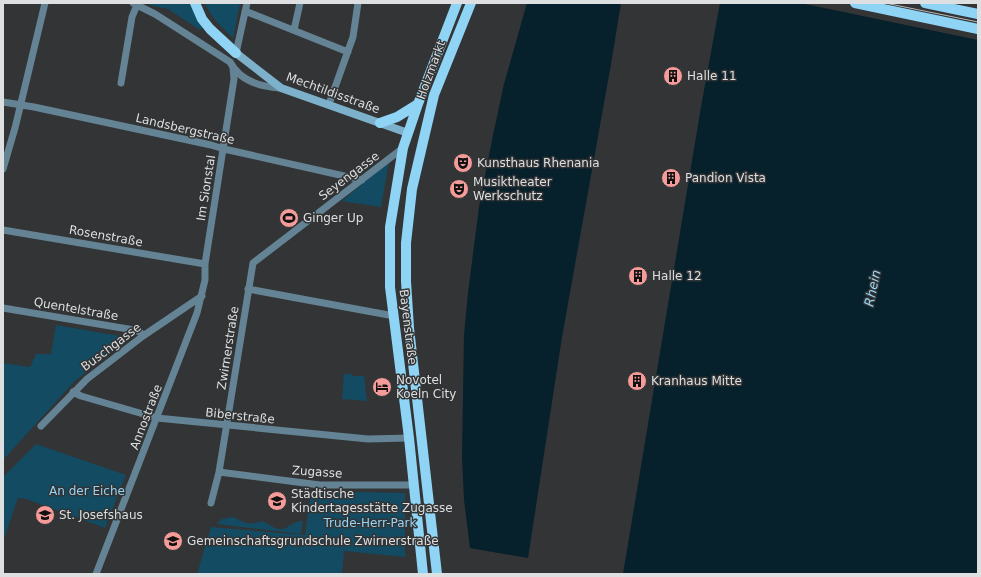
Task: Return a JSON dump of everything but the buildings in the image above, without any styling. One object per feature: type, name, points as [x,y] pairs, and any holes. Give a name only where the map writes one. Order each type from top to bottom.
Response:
[{"type":"main road","points":[[195,3],[202,19],[210,29],[236,53]]},
{"type":"main road","name":"Holzmarkt","points":[[408,132],[458,3]]},
{"type":"main road","name":"Holzmarkt","points":[[421,148],[434,96],[471,3]]},
{"type":"main road","points":[[855,3],[978,29]]},
{"type":"main road","points":[[926,3],[978,14]]},
{"type":"main road","points":[[380,123],[397,117],[418,104]]},
{"type":"main road","points":[[408,132],[421,148]]},
{"type":"main road","name":"Bayenstraße","points":[[408,132],[403,148],[390,227],[390,287],[409,438],[423,574]]},
{"type":"main road","name":"Bayenstraße","points":[[421,148],[412,189],[407,230],[406,281],[407,302],[437,574]]},
{"type":"main road","points":[[392,297],[401,298],[407,302]]},
{"type":"street","points":[[3,169],[15,128],[45,3]]},
{"type":"street","points":[[236,53],[247,3]]},
{"type":"street","points":[[294,30],[300,3]]},
{"type":"street","points":[[328,104],[353,37],[358,3]]},
{"type":"street","points":[[121,82],[135,4],[155,14],[230,62],[233,68],[250,82],[261,86],[281,88]]},
{"type":"street","points":[[245,11],[348,52]]},
{"type":"street","name":"Mechtildisstraße","points":[[236,53],[281,88],[408,132]]},
{"type":"street","name":"Im Sionstal","points":[[206,264],[234,79],[233,68]]},
{"type":"street","name":"Landsbergstraße","points":[[3,102],[20,106],[34,107],[211,144],[224,149],[362,180]]},
{"type":"street","name":"Seyengasse","points":[[248,289],[253,263],[403,148]]},
{"type":"street","name":"Rosenstraße","points":[[3,230],[206,264]]},
{"type":"street","name":"Annostraße","points":[[96,574],[195,321],[202,296],[206,264]]},
{"type":"street","points":[[248,289],[394,316]]},
{"type":"street","name":"Zwirnerstraße","points":[[211,503],[219,472],[227,426],[248,289]]},
{"type":"street","name":"Buschgasse","points":[[41,426],[87,379],[143,336],[202,296]]},
{"type":"street","name":"Quentelstraße","points":[[3,308],[134,330],[140,332],[143,336]]},
{"type":"street","name":"Biberstraße","points":[[73,392],[81,396],[157,418],[368,439],[409,438]]},
{"type":"street","name":"Zugasse","points":[[219,472],[320,485],[414,485]]},
{"type":"green space","points":[[150,3],[189,3],[203,27],[200,30],[168,9],[149,5]]},
{"type":"green space","points":[[205,3],[240,3],[233,38],[213,18]]},
{"type":"green space","points":[[389,161],[381,207],[342,201]]},
{"type":"green space","points":[[56,325],[120,336],[118,345],[73,383],[3,460],[3,363],[30,367],[36,354],[51,354]]},
{"type":"green space","points":[[344,374],[364,376],[367,401],[342,399]]},
{"type":"green space","name":"An der Eiche","points":[[36,444],[126,475],[105,528],[26,499],[18,498],[5,536],[3,535],[3,477]]},
{"type":"green space","name":"Trude-Herr-Park","points":[[311,491],[405,493],[405,557],[344,551],[342,574],[197,574],[211,527],[305,535]]},
{"type":"green space","points":[[234,517],[248,523],[262,521],[279,529],[299,521],[303,521],[301,534],[217,524],[222,519]]},
{"type":"water","points":[[527,3],[621,3],[562,337],[528,558],[470,548],[464,500],[462,457],[464,335],[479,207],[504,84]]},
{"type":"water","name":"Rhein","points":[[720,3],[978,3],[978,574],[623,574],[701,107]]},
{"type":"pier","points":[[800,3],[978,3],[978,40]]},
{"type":"tram line","points":[[885,3],[978,22]]},
{"type":"place","name":"Halle 11","points":[[673,76]]},
{"type":"place","name":"Kunsthaus Rhenania","points":[[463,163]]},
{"type":"place","name":"Pandion Vista","points":[[671,178]]},
{"type":"place","name":"Musiktheater Werkschutz","points":[[459,189]]},
{"type":"place","name":"Ginger Up","points":[[289,218]]},
{"type":"place","name":"Halle 12","points":[[638,276]]},
{"type":"place","name":"Kranhaus Mitte","points":[[637,381]]},
{"type":"place","name":"Novotel Koeln City","points":[[382,387]]},
{"type":"place","name":"Städtische Kindertagesstätte Zugasse","points":[[277,501]]},
{"type":"place","name":"St. Josefshaus","points":[[45,515]]},
{"type":"place","name":"Gemeinschaftsgrundschule Zwirnerstraße","points":[[173,541]]}]
